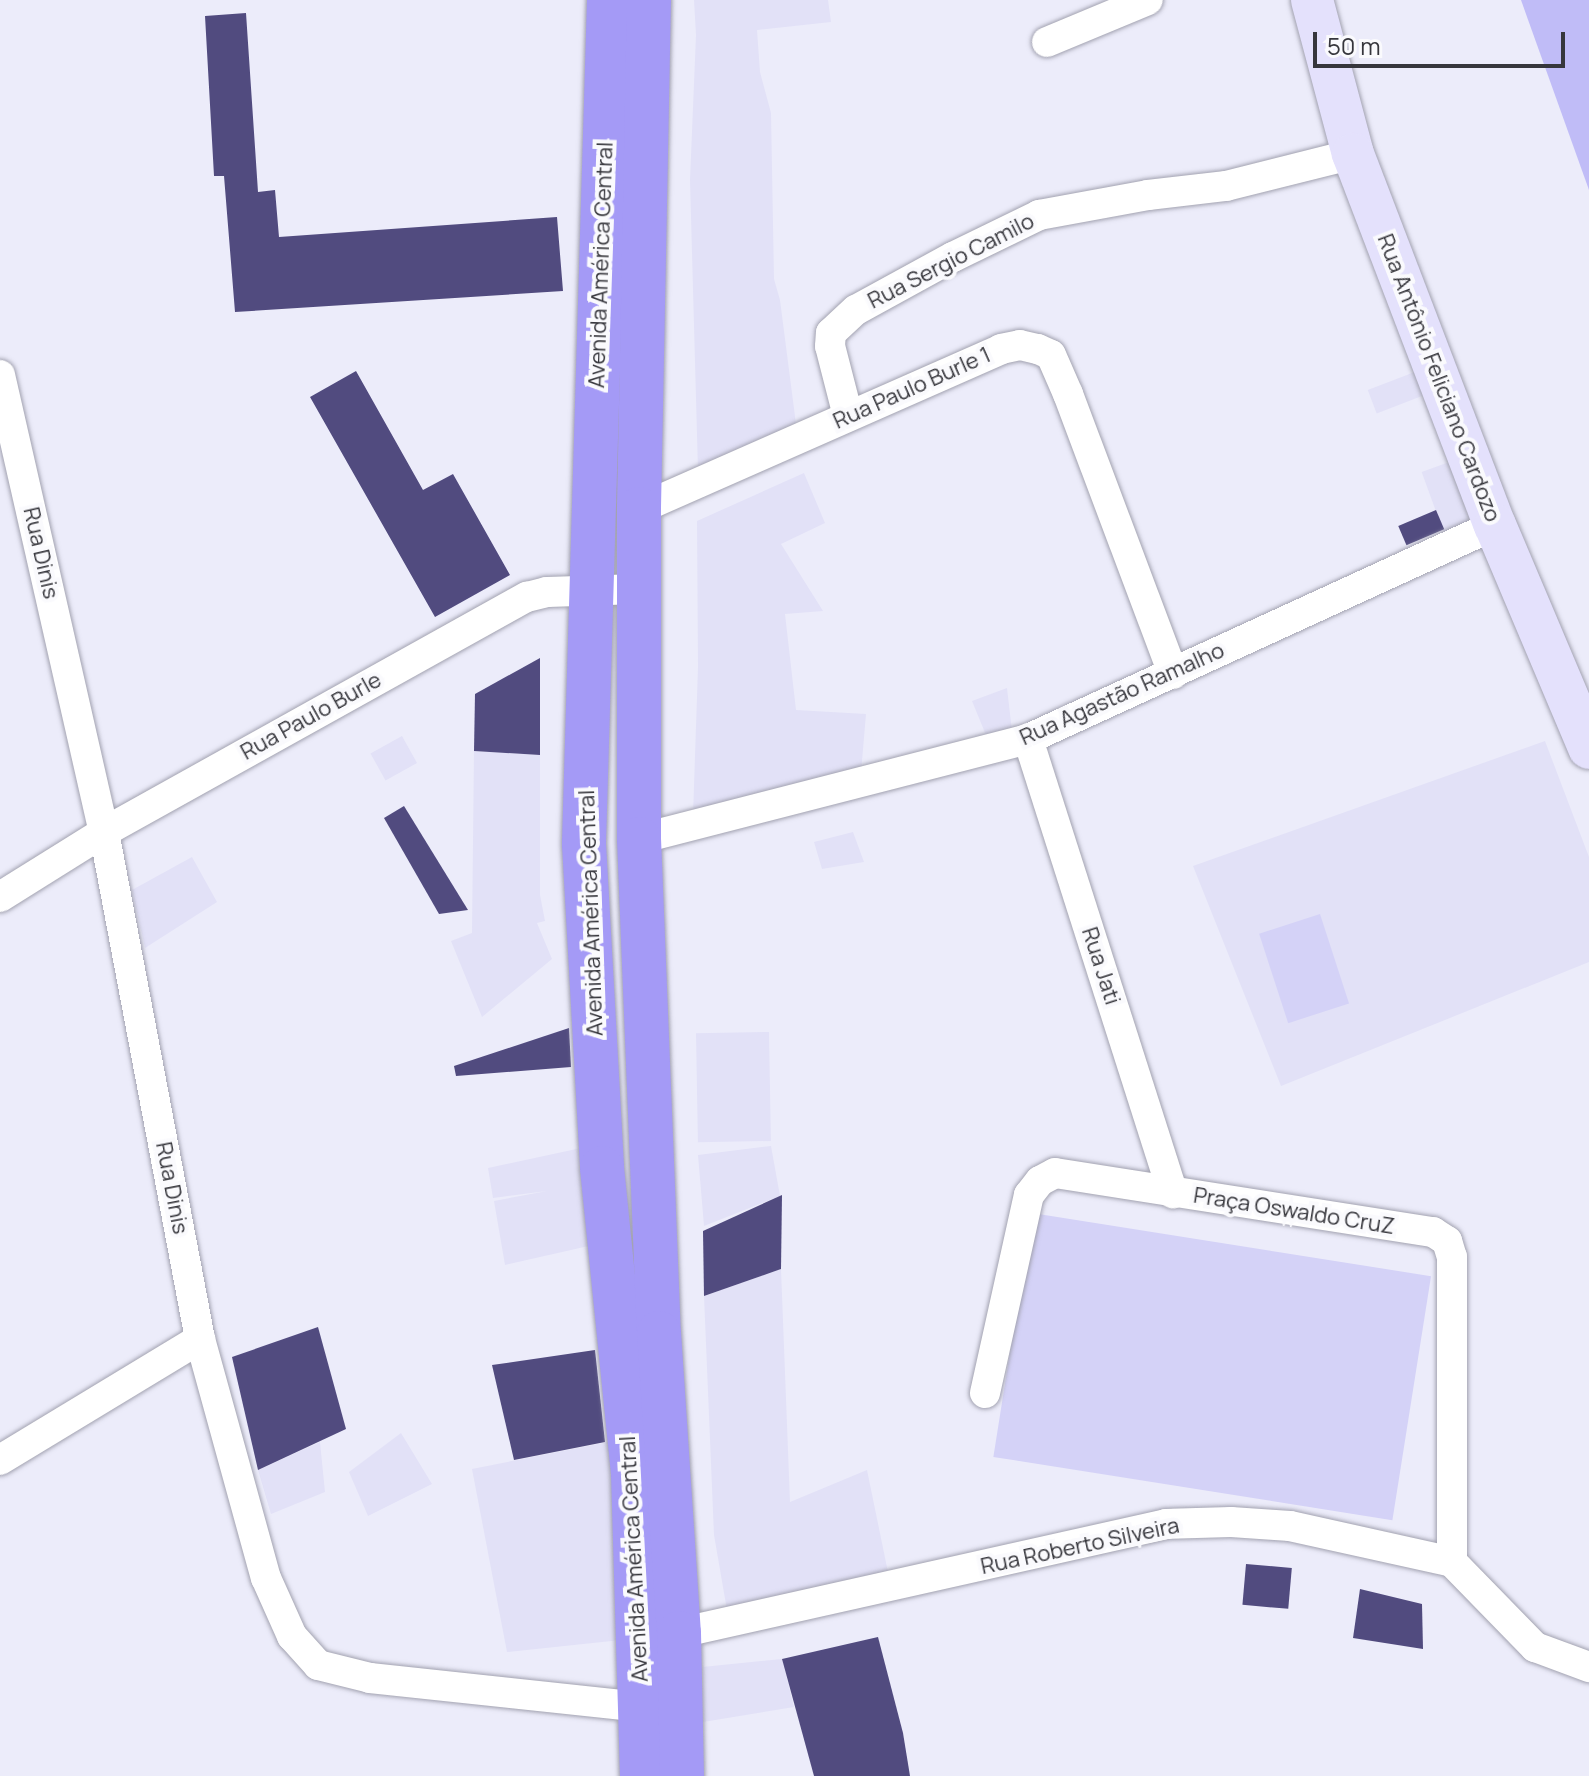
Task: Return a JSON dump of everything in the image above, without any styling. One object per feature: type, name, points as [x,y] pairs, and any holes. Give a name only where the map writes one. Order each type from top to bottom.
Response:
[{"type":"highway","name":"Avenida América Central","points":[[609,0],[584,844],[602,1168],[633,1473],[642,1776]]},
{"type":"highway","name":"Avenida América Central","points":[[649,0],[639,509],[639,839],[659,1333],[679,1633],[682,1776]]},
{"type":"street","points":[[1047,42],[1148,0]]},
{"type":"street","name":"Rua Antônio Feliciano Cardozo","points":[[1312,0],[1353,154],[1495,525],[1589,748]]},
{"type":"street","name":"Rua Sergio Camilo","points":[[848,416],[830,346],[831,333],[856,310],[953,257],[1039,215],[1148,195],[1226,186],[1353,154]]},
{"type":"street","name":"Rua Paulo Burle 1","points":[[639,509],[1001,349],[1020,345],[1051,355],[1173,674]]},
{"type":"street","name":"Rua Dinis","points":[[0,375],[104,832],[200,1339],[266,1578],[292,1636],[318,1665],[370,1678],[642,1707]]},
{"type":"street","name":"Rua Agastão Ramalho","points":[[639,839],[1028,739],[1495,525]]},
{"type":"street","name":"Rua Paulo Burle","points":[[0,897],[104,832],[527,597],[547,592],[639,589]]},
{"type":"street","name":"Rua Jati","points":[[1028,739],[1173,1193]]},
{"type":"street","name":"Praça Oswaldo CruZ","points":[[985,1393],[1029,1195],[1040,1181],[1055,1173],[1072,1173],[1173,1193],[1433,1232],[1447,1241],[1452,1257],[1452,1562]]},
{"type":"street","points":[[0,1460],[200,1339]]},
{"type":"street","name":"Rua Roberto Silveira","points":[[679,1633],[1166,1524],[1231,1522],[1290,1526],[1452,1562]]},
{"type":"street","points":[[1452,1562],[1535,1647],[1589,1667]]},
{"type":"shaded area","points":[[694,0],[828,0],[831,22],[757,30],[760,72],[771,113],[774,279],[780,300],[797,432],[698,471],[690,180],[696,35]]},
{"type":"shaded area","points":[[1521,0],[1589,0],[1589,190]]},
{"type":"shaded area","points":[[1420,370],[1429,393],[1377,413],[1368,390]]},
{"type":"shaded area","points":[[1463,457],[1486,521],[1445,536],[1422,472]]},
{"type":"shaded area","points":[[804,473],[825,523],[781,544],[823,611],[785,614],[796,710],[866,714],[861,773],[693,816],[698,667],[697,521]]},
{"type":"shaded area","points":[[1007,688],[1012,731],[988,740],[972,701]]},
{"type":"shaded area","points":[[402,736],[417,763],[386,781],[371,753]]},
{"type":"shaded area","points":[[1545,741],[1589,857],[1589,962],[1281,1086],[1193,866]]},
{"type":"shaded area","points":[[474,751],[540,755],[540,895],[545,921],[537,923],[552,959],[482,1017],[451,941],[472,933]]},
{"type":"shaded area","points":[[853,832],[864,862],[822,869],[814,842]]},
{"type":"shaded area","points":[[192,857],[217,902],[145,948],[132,890]]},
{"type":"shaded area","points":[[1320,914],[1349,1003],[1288,1023],[1259,934]]},
{"type":"shaded area","points":[[769,1032],[771,1141],[698,1142],[696,1033]]},
{"type":"shaded area","points":[[771,1146],[780,1196],[704,1226],[698,1155]]},
{"type":"shaded area","points":[[581,1148],[593,1245],[505,1265],[494,1201],[547,1191],[493,1198],[488,1168]]},
{"type":"shaded area","points":[[1032,1213],[1431,1276],[1392,1520],[993,1457]]},
{"type":"shaded area","points":[[781,1269],[790,1502],[867,1470],[890,1582],[728,1616],[714,1535],[704,1296]]},
{"type":"shaded area","points":[[401,1433],[432,1484],[368,1516],[349,1472]]},
{"type":"shaded area","points":[[613,1441],[621,1640],[507,1652],[472,1469]]},
{"type":"shaded area","points":[[320,1442],[325,1492],[271,1514],[258,1470]]},
{"type":"shaded area","points":[[782,1659],[794,1707],[703,1722],[702,1667]]},
{"type":"building","points":[[246,13],[258,192],[275,190],[279,237],[557,217],[563,291],[235,312],[224,176],[214,176],[205,16]]},
{"type":"building","points":[[356,371],[423,490],[453,474],[510,575],[435,617],[310,397]]},
{"type":"building","points":[[1436,510],[1444,529],[1406,545],[1398,526]]},
{"type":"building","points":[[540,658],[540,755],[474,751],[475,694]]},
{"type":"building","points":[[404,806],[468,910],[439,914],[384,818]]},
{"type":"building","points":[[569,1028],[571,1067],[456,1076],[454,1066]]},
{"type":"building","points":[[782,1195],[781,1269],[704,1296],[703,1231]]},
{"type":"building","points":[[318,1327],[346,1429],[258,1470],[232,1357]]},
{"type":"building","points":[[595,1350],[605,1442],[514,1460],[492,1365]]},
{"type":"building","points":[[1246,1564],[1292,1568],[1288,1609],[1242,1605]]},
{"type":"building","points":[[1360,1589],[1422,1604],[1423,1649],[1353,1638]]},
{"type":"building","points":[[878,1637],[903,1733],[910,1776],[814,1776],[782,1659]]}]
